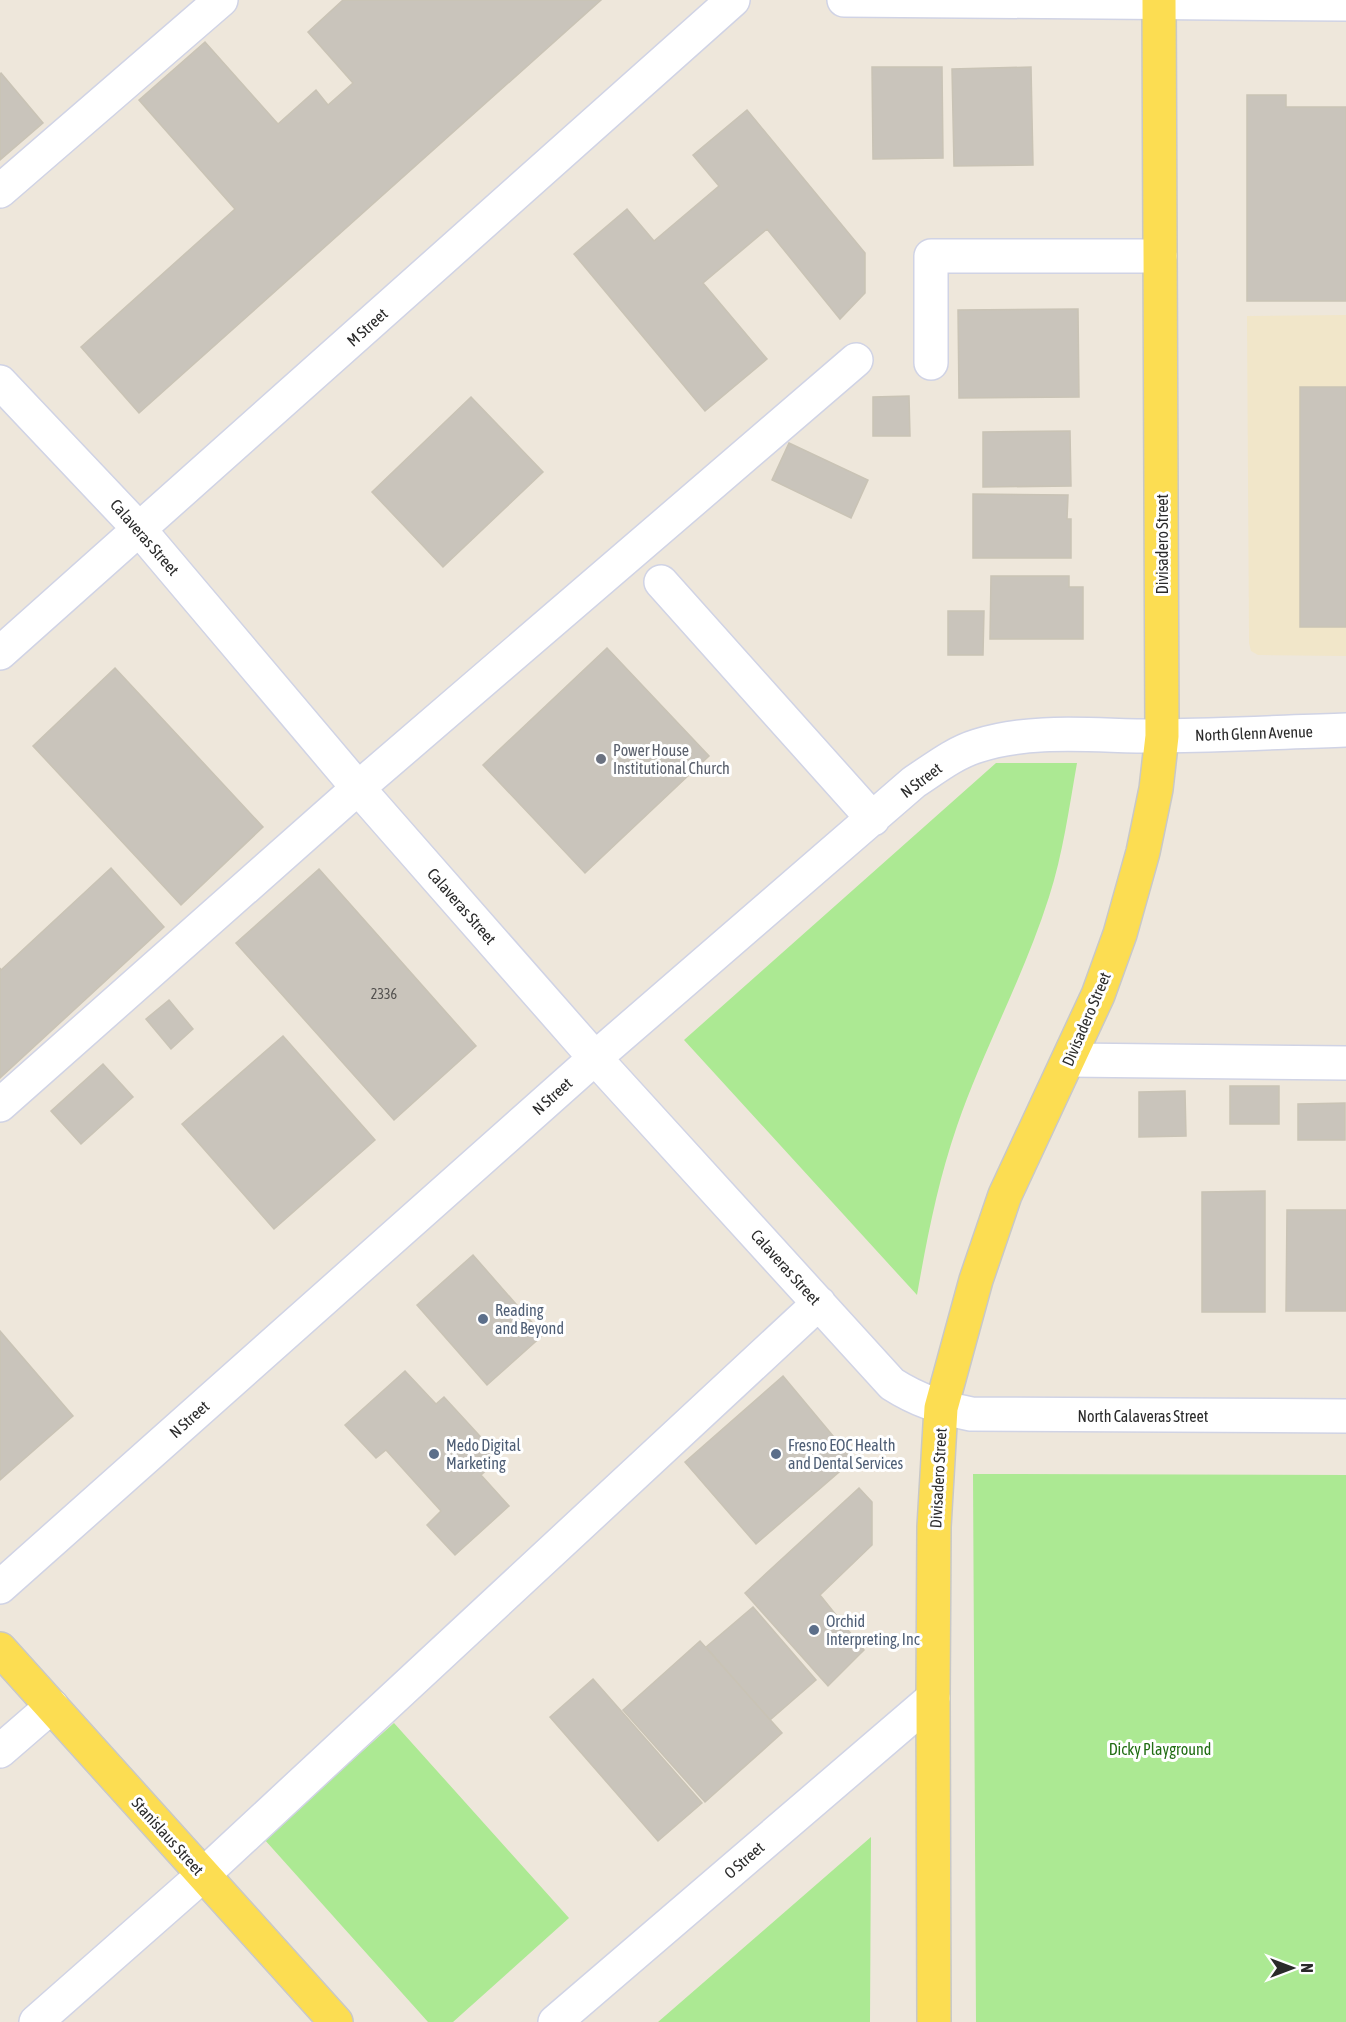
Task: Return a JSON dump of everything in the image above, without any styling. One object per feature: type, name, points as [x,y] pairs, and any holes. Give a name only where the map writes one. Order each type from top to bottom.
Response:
[{"type":"main road","name":"Divisadero Street","points":[[934,2022],[934,1527],[941,1408],[976,1280],[1005,1196],[1102,985],[1120,934],[1143,852],[1156,789],[1162,736],[1159,1]]},
{"type":"main road","name":"Stanislaus Street","points":[[0,1649],[336,2022]]},
{"type":"street","points":[[0,191],[221,0]]},
{"type":"street","name":"M Street","points":[[0,653],[733,0]]},
{"type":"street","points":[[845,0],[1346,4]]},
{"type":"street","points":[[931,363],[931,256],[1160,256]]},
{"type":"street","points":[[0,1105],[357,788],[856,360]]},
{"type":"street","name":"Calaveras Street","points":[[0,382],[139,529],[357,788],[595,1058],[892,1384],[914,1397],[941,1408]]},
{"type":"street","points":[[661,582],[873,819]]},
{"type":"street","name":"North Glenn Avenue","points":[[1162,736],[1346,730]]},
{"type":"street","name":"N Street","points":[[0,1587],[595,1058],[914,782],[948,759],[975,746],[1005,739],[1041,736],[1162,736]]},
{"type":"street","points":[[1069,1060],[1346,1063]]},
{"type":"street","points":[[36,2022],[203,1875],[819,1304]]},
{"type":"street","name":"North Calaveras Street","points":[[941,1408],[971,1414],[1000,1415],[1346,1416]]},
{"type":"street","name":"O Street","points":[[555,2022],[933,1698]]},
{"type":"street","points":[[0,1751],[52,1706]]},
{"type":"shaded area","points":[[1346,315],[1346,656],[1258,655],[1251,651],[1249,643],[1247,316]]},
{"type":"green space","points":[[996,763],[1077,763],[1054,881],[1028,955],[979,1068],[957,1126],[934,1210],[917,1295],[684,1040]]},
{"type":"green space","name":"Dicky Playground","points":[[973,1474],[1346,1475],[1346,2022],[976,2022]]},
{"type":"green space","points":[[394,1723],[569,1918],[453,2022],[428,2022],[264,1839]]},
{"type":"green space","points":[[871,1837],[870,2022],[658,2022]]},
{"type":"building","points":[[343,0],[601,0],[139,413],[81,347],[235,209],[139,100],[205,42],[278,124],[316,90],[328,105],[353,83],[308,32]]},
{"type":"building","points":[[872,67],[942,67],[943,158],[873,159]]},
{"type":"building","points":[[1031,67],[1033,165],[954,166],[952,69]]},
{"type":"building","points":[[0,74],[43,123],[0,160]]},
{"type":"building","points":[[1247,95],[1286,95],[1286,107],[1346,107],[1346,301],[1247,301]]},
{"type":"building","points":[[747,110],[865,253],[865,293],[840,319],[767,229],[703,283],[767,359],[705,411],[574,254],[627,209],[654,241],[719,186],[693,155]]},
{"type":"building","points":[[1078,309],[1079,397],[959,398],[958,310]]},
{"type":"building","points":[[1300,387],[1346,387],[1346,627],[1300,627]]},
{"type":"building","points":[[909,396],[910,436],[873,436],[873,397]]},
{"type":"building","points":[[471,397],[543,472],[443,567],[372,492]]},
{"type":"building","points":[[1070,431],[1071,486],[983,487],[983,432]]},
{"type":"building","points":[[789,443],[868,480],[851,518],[772,480]]},
{"type":"building","points":[[973,494],[1068,495],[1067,519],[1071,519],[1071,558],[973,558]]},
{"type":"building","points":[[991,576],[1069,576],[1069,587],[1083,587],[1083,639],[990,639]]},
{"type":"building","points":[[948,611],[984,611],[983,655],[948,655]]},
{"type":"building","points":[[607,648],[709,756],[585,873],[483,765]]},
{"type":"building","points":[[115,668],[263,827],[181,905],[33,746]]},
{"type":"building","points":[[111,868],[164,927],[0,1078],[0,968],[1,970]]},
{"type":"building","points":[[319,869],[476,1046],[394,1120],[236,943]]},
{"type":"building","points":[[169,1000],[193,1029],[171,1049],[146,1019]]},
{"type":"building","points":[[283,1036],[375,1140],[274,1229],[182,1124]]},
{"type":"building","points":[[103,1064],[133,1097],[81,1144],[51,1111]]},
{"type":"building","points":[[1230,1086],[1279,1086],[1279,1124],[1230,1124]]},
{"type":"building","points":[[1185,1091],[1186,1136],[1139,1137],[1139,1092]]},
{"type":"building","points":[[1345,1103],[1345,1140],[1298,1140],[1298,1104]]},
{"type":"building","points":[[1265,1191],[1265,1312],[1202,1312],[1202,1192]]},
{"type":"building","points":[[1287,1210],[1346,1210],[1346,1311],[1286,1311]]},
{"type":"building","points":[[473,1255],[543,1335],[487,1385],[417,1305]]},
{"type":"building","points":[[0,1331],[73,1416],[0,1480]]},
{"type":"building","points":[[405,1371],[436,1404],[444,1397],[500,1458],[481,1475],[509,1506],[455,1555],[427,1525],[441,1511],[386,1450],[376,1458],[345,1425]]},
{"type":"building","points":[[783,1376],[853,1460],[756,1544],[685,1462]]},
{"type":"building","points":[[859,1488],[872,1502],[872,1545],[820,1595],[864,1650],[828,1686],[745,1593]]},
{"type":"building","points":[[753,1607],[816,1680],[770,1720],[706,1647]]},
{"type":"building","points":[[700,1641],[782,1733],[705,1802],[623,1710]]},
{"type":"building","points":[[593,1679],[702,1803],[658,1841],[550,1717]]},
{"type":"place","name":"Power House Institutional Church","points":[[601,759]]},
{"type":"place","name":"Reading and Beyond","points":[[483,1319]]},
{"type":"place","name":"Medo Digital Marketing","points":[[434,1454]]},
{"type":"place","name":"Fresno EOC Health and Dental Services","points":[[776,1454]]},
{"type":"place","name":"Orchid Interpreting, Inc","points":[[814,1630]]}]
